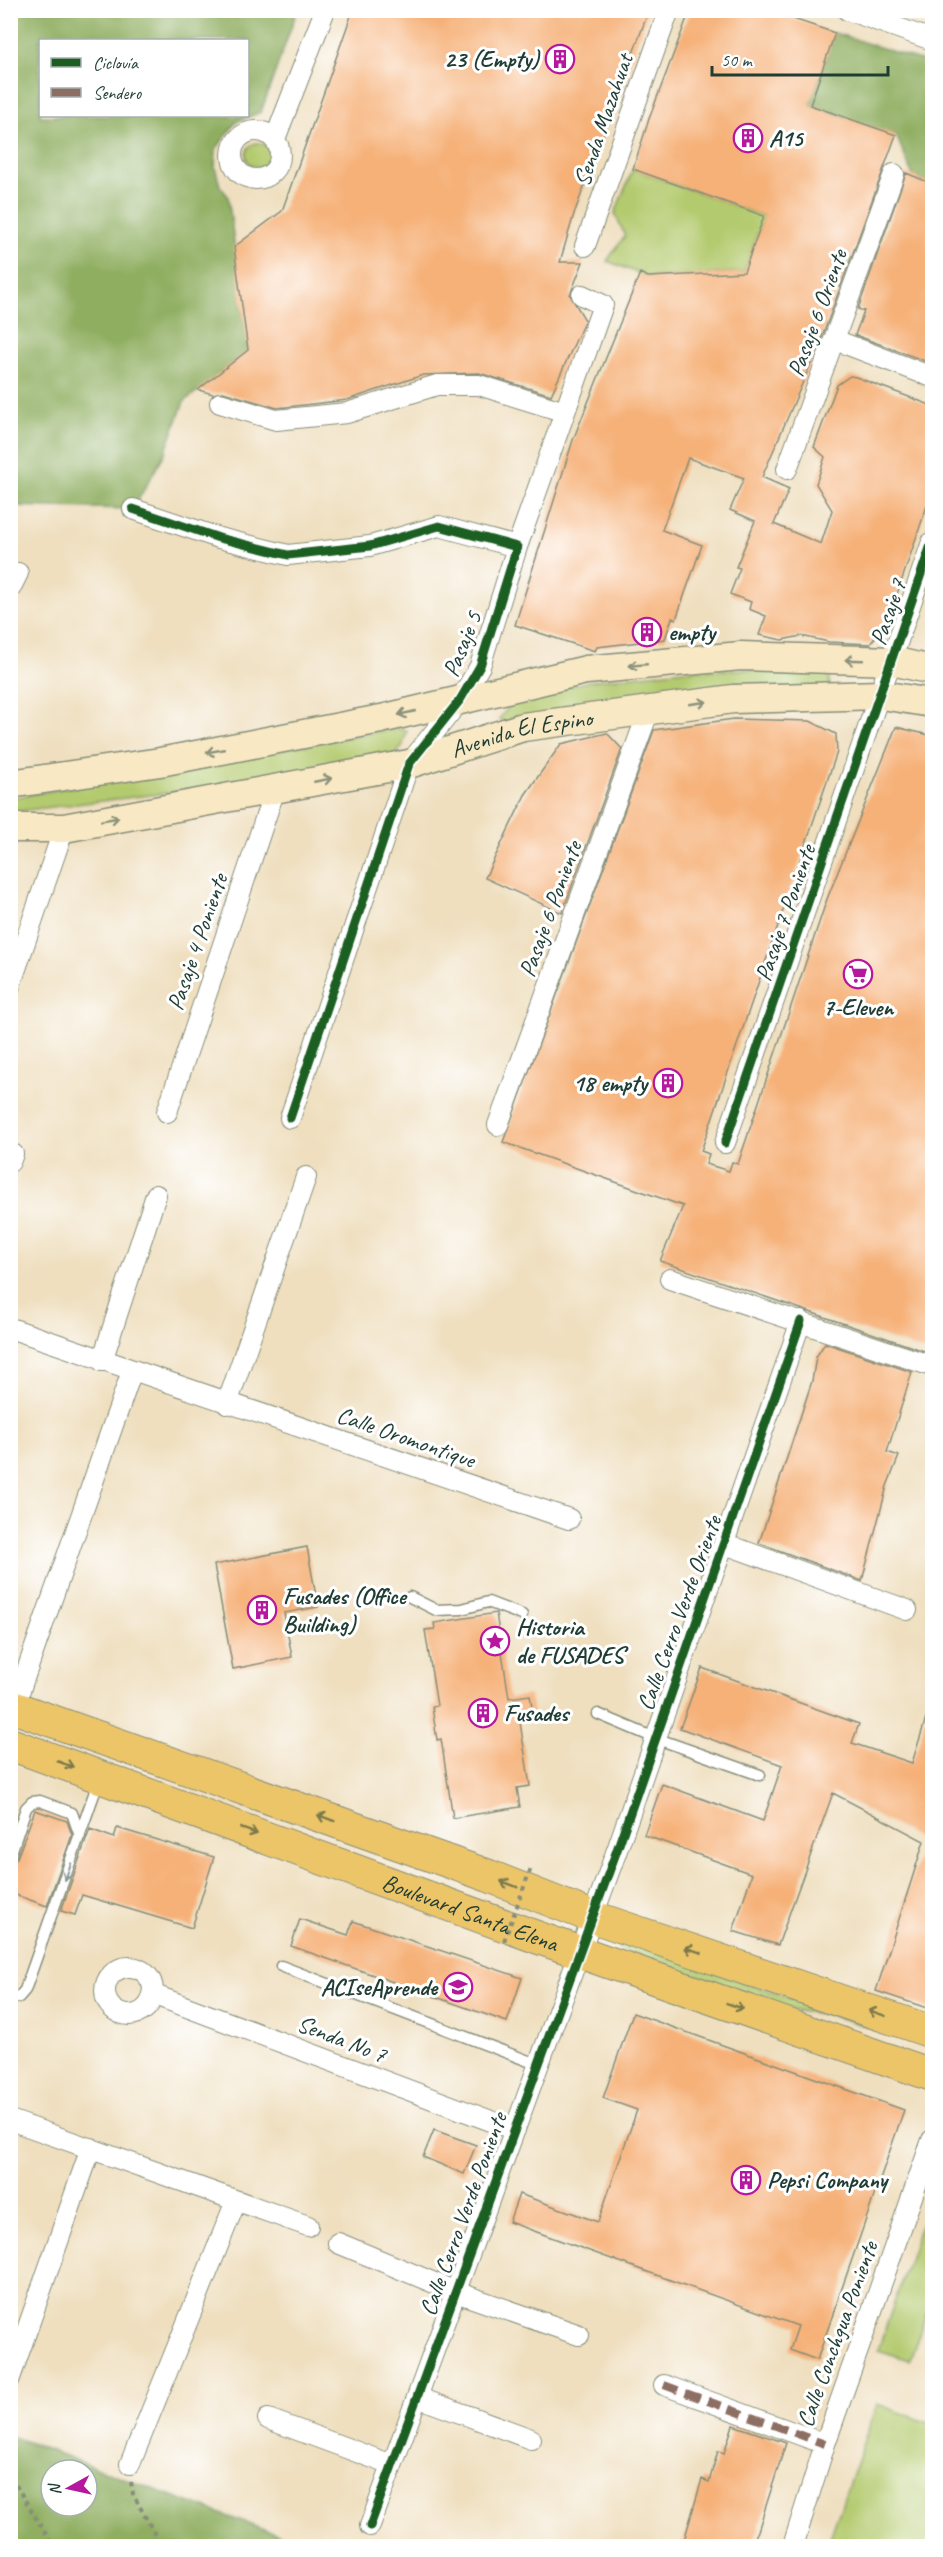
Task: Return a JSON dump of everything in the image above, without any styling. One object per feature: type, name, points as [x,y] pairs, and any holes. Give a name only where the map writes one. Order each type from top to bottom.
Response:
[{"type":"main road","name":"Avenida El Espino","points":[[10,784],[160,762],[381,719],[586,670],[741,656],[892,661],[933,670]]},
{"type":"main road","name":"Avenida El Espino","points":[[10,828],[64,828],[409,764],[523,727],[733,699],[881,695],[933,703]]},
{"type":"main road","name":"Boulevard Santa Elena","points":[[12,1706],[489,1876],[593,1917],[933,2032]]},
{"type":"main road","name":"Boulevard Santa Elena","points":[[10,1744],[580,1952],[933,2074]]},
{"type":"main road","points":[[787,2024],[802,2019],[829,2020],[924,2053],[933,2053]]},
{"type":"street","points":[[274,139],[325,10]]},
{"type":"street","name":"Senda Mazahuat","points":[[585,246],[669,10]]},
{"type":"street","points":[[847,10],[870,14],[933,40]]},
{"type":"street","name":"Pasaje 6 Oriente","points":[[788,469],[894,174]]},
{"type":"street","name":"Pasaje 5","points":[[290,1118],[409,764],[460,700],[480,666],[517,547],[603,305],[582,295]]},
{"type":"street","points":[[835,340],[933,377]]},
{"type":"street","points":[[220,403],[276,420],[347,413],[436,385],[480,385],[565,412]]},
{"type":"street","points":[[133,509],[219,538],[288,555],[370,546],[439,526],[517,547]]},
{"type":"street","name":"Pasaje 7","points":[[881,695],[933,542]]},
{"type":"street","name":"Pasaje 7 Poniente","points":[[725,1143],[881,695]]},
{"type":"street","name":"Pasaje 6 Poniente","points":[[498,1125],[649,710]]},
{"type":"street","name":"Pasaje 4 Poniente","points":[[167,1112],[274,789]]},
{"type":"street","points":[[10,986],[64,828]]},
{"type":"street","points":[[227,1404],[306,1177]]},
{"type":"street","points":[[102,1361],[156,1195]]},
{"type":"street","points":[[670,1279],[933,1366]]},
{"type":"street","name":"Calle Cerro Verde Oriente","points":[[593,1917],[801,1321]]},
{"type":"street","name":"Calle Oromontique","points":[[10,1328],[569,1519]]},
{"type":"street","points":[[12,1706],[132,1371]]},
{"type":"street","points":[[725,1544],[907,1610]]},
{"type":"street","name":"Calle Cerro Verde Poniente","points":[[370,2526],[593,1917]]},
{"type":"street","name":"Senda No 7","points":[[152,1994],[515,2130]]},
{"type":"street","points":[[10,2120],[308,2226]]},
{"type":"street","name":"Calle Conchgua Poniente","points":[[793,2546],[825,2444],[933,2140]]},
{"type":"street","points":[[10,2378],[91,2148]]},
{"type":"street","points":[[130,2464],[236,2201]]},
{"type":"street","points":[[338,2243],[456,2292],[579,2335]]},
{"type":"street","points":[[664,2385],[825,2444]]},
{"type":"street","points":[[417,2397],[531,2439]]},
{"type":"street","points":[[268,2419],[392,2465]]},
{"type":"lane","points":[[410,1597],[436,1610],[462,1609],[488,1602],[522,1615]]},
{"type":"lane","points":[[598,1714],[655,1738],[760,1775]]},
{"type":"lane","points":[[10,2000],[19,1997],[25,1990],[100,1777]]},
{"type":"lane","points":[[10,1856],[26,1808],[32,1802],[40,1801],[72,1813],[80,1838]]},
{"type":"lane","points":[[280,1966],[539,2065]]},
{"type":"path","points":[[504,1941],[531,1868]]},
{"type":"path","points":[[130,2464],[133,2494],[161,2547]]},
{"type":"path","points":[[10,2468],[14,2482],[52,2547]]},
{"type":"green space","points":[[11,11],[297,11],[261,112],[249,117],[249,39],[39,39],[39,117],[248,117],[236,122],[216,149],[215,167],[220,186],[228,196],[248,350],[184,402],[165,453],[133,509],[11,506]]},
{"type":"green space","points":[[835,33],[932,64],[932,184],[913,176],[896,135],[810,105]]},
{"type":"green space","points":[[253,143],[263,143],[270,150],[270,160],[263,167],[253,167],[246,160],[246,150]]},
{"type":"green space","points":[[633,169],[764,216],[744,272],[648,277],[607,261],[625,236],[615,213]]},
{"type":"green space","points":[[829,669],[830,694],[506,724],[499,719],[510,705],[540,693],[590,681],[684,670]]},
{"type":"green space","points":[[397,728],[407,731],[402,747],[393,757],[208,788],[11,812],[10,798]]},
{"type":"green space","points":[[621,1940],[911,2040],[826,2014],[796,2011],[618,1948]]},
{"type":"green space","points":[[932,2193],[932,2297],[910,2360],[878,2350]]},
{"type":"green space","points":[[877,2404],[932,2424],[932,2546],[827,2546]]},
{"type":"green space","points":[[10,2436],[69,2458],[39,2458],[39,2518],[99,2518],[99,2469],[307,2546],[11,2546]]},
{"type":"building","points":[[353,10],[649,10],[574,214],[560,262],[583,262],[570,295],[585,320],[551,395],[479,373],[423,375],[347,400],[277,408],[223,392],[213,394],[198,390],[248,350],[234,247],[282,211]]},
{"type":"building","points":[[690,10],[767,10],[835,33],[810,105],[896,135],[821,340],[762,477],[789,489],[774,524],[821,544],[832,510],[816,484],[825,457],[814,447],[837,385],[850,376],[856,377],[933,406],[933,488],[888,621],[870,644],[829,642],[801,636],[782,640],[759,635],[766,616],[749,609],[751,602],[730,594],[740,568],[736,567],[755,521],[730,510],[744,478],[688,458],[662,530],[702,545],[676,619],[672,618],[665,639],[597,647],[595,651],[515,625],[573,440],[640,273],[648,277],[744,272],[764,216],[633,169],[649,119]]},
{"type":"building","points":[[906,173],[933,184],[933,364],[855,335],[864,311],[858,309]]},
{"type":"building","points":[[734,719],[810,721],[836,734],[837,752],[701,1151],[709,1154],[706,1164],[729,1171],[732,1162],[738,1164],[827,899],[896,727],[933,736],[933,1354],[660,1261],[683,1206],[503,1142],[654,730]]},
{"type":"building","points":[[607,733],[622,749],[562,913],[485,878],[525,795],[561,744]]},
{"type":"building","points":[[825,1343],[912,1372],[887,1452],[899,1456],[887,1486],[862,1581],[759,1543],[812,1381],[816,1357]]},
{"type":"building","name":"Fusades (Office Building)","points":[[307,1547],[318,1607],[284,1613],[292,1657],[233,1669],[214,1565]]},
{"type":"building","name":"Fusades","points":[[496,1613],[509,1698],[530,1695],[534,1719],[520,1722],[530,1786],[517,1788],[520,1807],[453,1818],[441,1739],[437,1740],[432,1707],[437,1706],[425,1630],[435,1629],[434,1623]]},
{"type":"building","points":[[702,1668],[859,1724],[852,1743],[912,1763],[928,1712],[933,1713],[933,2010],[876,1991],[924,1841],[833,1793],[778,1945],[733,1931],[752,1874],[644,1835],[662,1784],[763,1821],[782,1765],[680,1728]]},
{"type":"building","points":[[35,1810],[67,1821],[72,1835],[47,1906],[10,1893],[10,1863],[17,1858]]},
{"type":"building","points":[[117,1828],[214,1857],[192,1928],[82,1895],[75,1915],[61,1911],[90,1829],[114,1838]]},
{"type":"building","points":[[300,1919],[348,1935],[353,1921],[522,1978],[507,2022],[291,1946]]},
{"type":"building","name":"Pepsi Company","points":[[633,2013],[904,2110],[817,2360],[790,2350],[798,2326],[509,2222],[519,2194],[598,2222],[637,2110],[603,2098]]},
{"type":"building","points":[[434,2130],[476,2145],[464,2174],[423,2157]]},
{"type":"building","points":[[733,2425],[786,2443],[758,2531],[750,2547],[682,2547],[702,2479],[709,2482],[718,2451],[724,2453]]},
{"type":"marked path","points":[[664,2385],[825,2444]]},
{"type":"cycle path","points":[[133,509],[219,538],[288,555],[370,546],[439,526],[517,547],[480,666],[460,700],[409,764],[290,1118]]},
{"type":"cycle path","points":[[725,1143],[932,542]]},
{"type":"cycle path","points":[[370,2526],[617,1850],[801,1321]]},
{"type":"place","name":"23 (Empty)","points":[[560,59]]},
{"type":"place","name":"A15","points":[[748,138]]},
{"type":"place","name":"empty","points":[[647,632]]},
{"type":"place","name":"7-Eleven","points":[[858,974]]},
{"type":"place","name":"18 empty","points":[[668,1083]]},
{"type":"place","name":"Fusades (Office Building)","points":[[262,1610]]},
{"type":"place","name":"Historia de FUSADES","points":[[495,1641]]},
{"type":"place","name":"Fusades","points":[[483,1713]]},
{"type":"place","name":"ACIseAprende","points":[[458,1987]]},
{"type":"place","name":"Pepsi Company","points":[[746,2180]]}]
